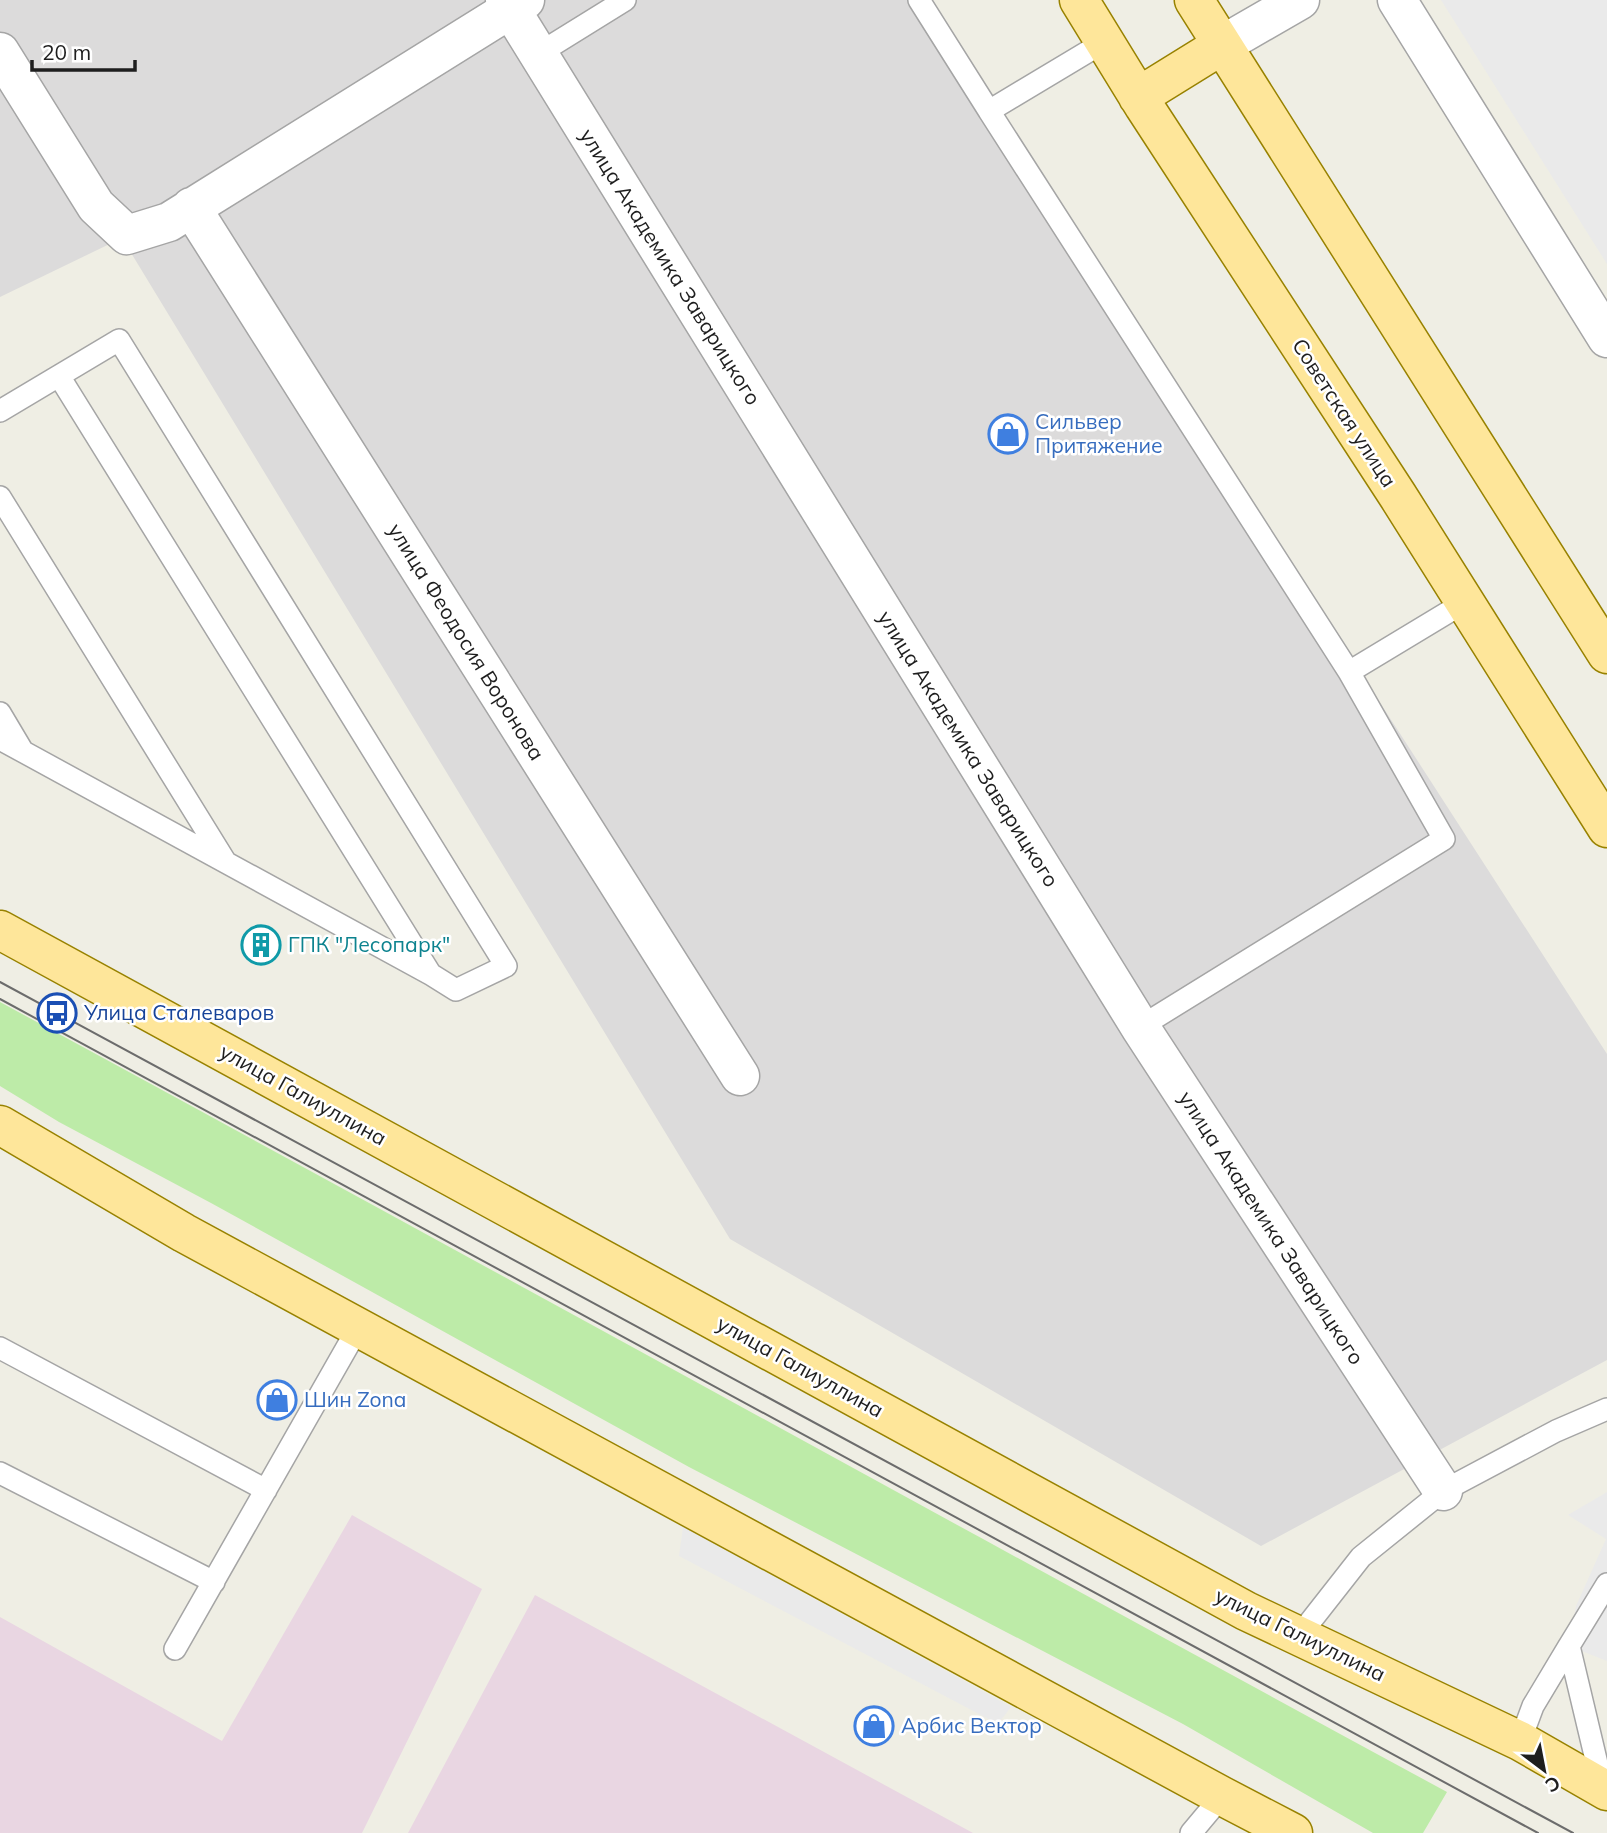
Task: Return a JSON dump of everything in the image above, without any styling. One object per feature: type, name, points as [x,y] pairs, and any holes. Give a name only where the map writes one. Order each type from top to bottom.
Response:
[{"type":"main road","name":"Советская улица","points":[[1079,0],[1607,828]]},
{"type":"main road","points":[[1194,0],[1607,654]]},
{"type":"main road","points":[[1139,97],[1222,45]]},
{"type":"main road","name":"улица Галиуллина","points":[[0,930],[1234,1604],[1520,1741],[1606,1789]]},
{"type":"main road","points":[[0,1125],[184,1233],[1222,1797],[1293,1833]]},
{"type":"street","points":[[1222,45],[1300,0]]},
{"type":"street","points":[[1397,0],[1607,338]]},
{"type":"street","name":"улица Академика Заварицкого","points":[[513,3],[538,54],[1140,1027],[1443,1491]]},
{"type":"street","points":[[0,52],[96,206],[127,235],[169,222],[513,3]]},
{"type":"street","name":"улица Феодосия Воронова","points":[[191,207],[740,1076]]},
{"type":"lane","points":[[538,54],[625,0]]},
{"type":"lane","points":[[919,0],[1349,672],[1444,839],[1140,1027]]},
{"type":"lane","points":[[989,111],[1104,42]]},
{"type":"lane","points":[[0,411],[119,340],[506,966],[456,990],[0,739]]},
{"type":"lane","points":[[59,376],[432,975]]},
{"type":"lane","points":[[0,496],[226,863]]},
{"type":"lane","points":[[1349,672],[1465,602]]},
{"type":"lane","points":[[0,713],[23,752]]},
{"type":"lane","points":[[175,1649],[358,1328]]},
{"type":"lane","points":[[0,1349],[267,1490]]},
{"type":"lane","points":[[1299,1636],[1361,1557],[1443,1491],[1556,1431],[1607,1409]]},
{"type":"lane","points":[[0,1473],[214,1582]]},
{"type":"lane","points":[[1520,1741],[1533,1706],[1607,1584]]},
{"type":"lane","points":[[1569,1646],[1606,1789]]},
{"type":"lane","points":[[1191,1833],[1222,1797]]},
{"type":"shaded area","points":[[0,0],[926,0],[1607,1054],[1607,1360],[1261,1546],[730,1239],[122,238],[0,297]]},
{"type":"shaded area","points":[[1441,0],[1607,0],[1607,264]]},
{"type":"shaded area","points":[[1607,1492],[1607,1661],[1569,1646],[1576,1606],[1606,1539],[1568,1515]]},
{"type":"shaded area","points":[[352,1515],[482,1589],[362,1833],[0,1833],[0,1617],[222,1741]]},
{"type":"shaded area","points":[[683,1527],[1011,1707],[998,1724],[679,1556]]},
{"type":"shaded area","points":[[535,1595],[973,1833],[408,1833]]},
{"type":"green space","points":[[0,1002],[1447,1792],[1423,1833],[1373,1833],[1183,1724],[689,1467],[59,1122],[0,1086]]},
{"type":"tram line","points":[[0,982],[1573,1833]]},
{"type":"tram line","points":[[0,999],[1538,1833]]},
{"type":"place","name":"Сильвер Притяжение","points":[[1008,434]]},
{"type":"place","name":"ГПК \"Лесопарк\"","points":[[261,945]]},
{"type":"place","name":"Улица Сталеваров","points":[[57,1013]]},
{"type":"place","name":"Шин Zona","points":[[277,1400]]},
{"type":"place","name":"Арбис Вектор","points":[[874,1726]]}]
